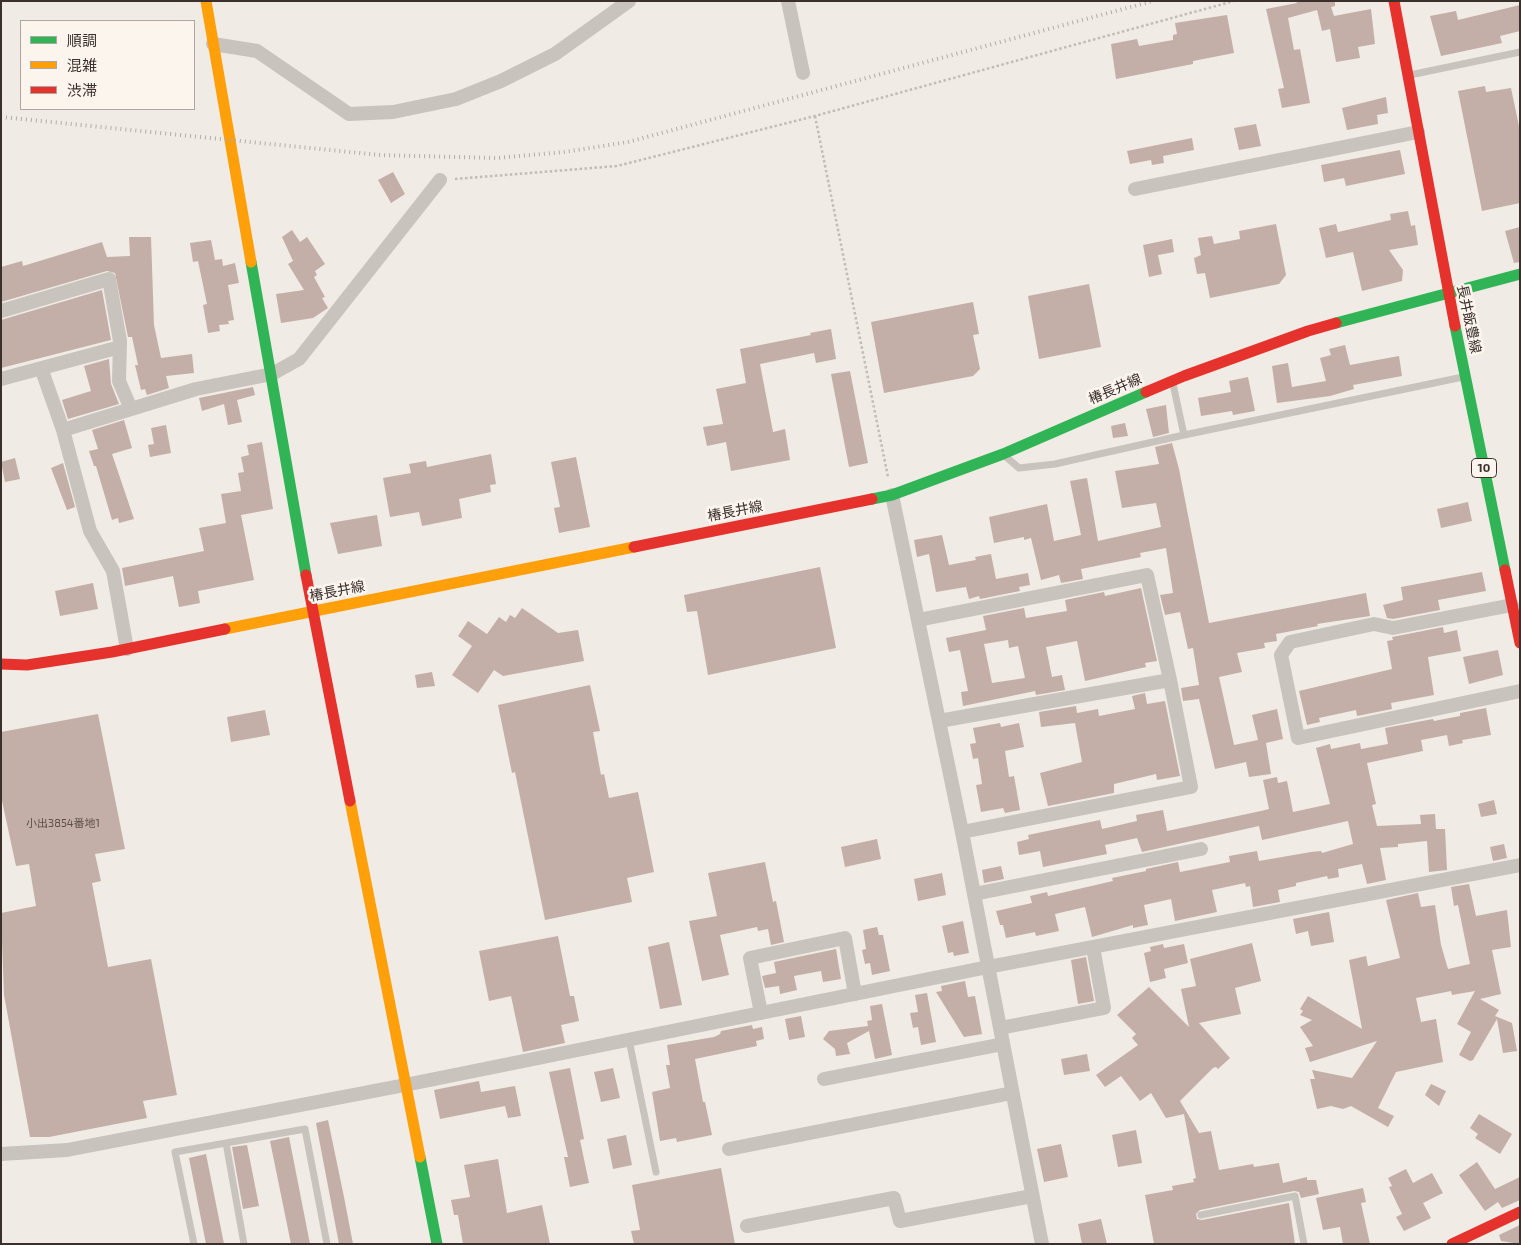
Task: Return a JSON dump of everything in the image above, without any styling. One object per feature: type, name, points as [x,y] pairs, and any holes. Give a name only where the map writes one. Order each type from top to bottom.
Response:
[{"type":"main road","points":[[206,1],[312,611],[437,1244]]},
{"type":"main road","name":"長井飯豊線","points":[[1394,1],[1448,294],[1520,643]]},
{"type":"main road","name":"椿長井線","points":[[1,664],[27,665],[127,649],[892,495],[1003,454],[1172,381],[1308,331],[1520,274]]},
{"type":"main road","points":[[1452,1244],[1520,1212]]},
{"type":"street","points":[[213,44],[257,51],[349,114],[393,112],[456,99],[501,81],[555,54],[629,1]]},
{"type":"street","points":[[788,1],[803,73]]},
{"type":"street","points":[[1135,189],[1418,132]]},
{"type":"street","points":[[63,430],[196,389],[272,374],[299,359],[440,180]]},
{"type":"street","points":[[1,311],[110,279],[120,347],[119,382],[131,409]]},
{"type":"street","points":[[1,379],[120,347]]},
{"type":"street","points":[[41,368],[63,430],[90,531],[113,571],[127,649]]},
{"type":"street","points":[[892,495],[962,832],[1042,1244]]},
{"type":"street","points":[[918,620],[1146,575],[1170,680],[1191,787],[962,832]]},
{"type":"street","points":[[1512,604],[1392,628],[1374,624],[1290,642],[1281,655],[1298,738],[1520,692]]},
{"type":"street","points":[[939,721],[1170,680]]},
{"type":"street","points":[[974,894],[1201,849]]},
{"type":"street","points":[[1,1154],[67,1150],[405,1085],[988,967],[1520,865]]},
{"type":"street","points":[[762,1013],[750,958],[845,938],[856,994]]},
{"type":"street","points":[[1000,1028],[1104,1008],[1093,947]]},
{"type":"street","points":[[824,1079],[1003,1044]]},
{"type":"street","points":[[729,1149],[1012,1093]]},
{"type":"street","points":[[746,1226],[894,1198],[900,1221],[1032,1196]]},
{"type":"lane","points":[[1408,75],[1520,52]]},
{"type":"lane","points":[[1003,454],[1019,468],[1055,464],[1184,434],[1465,376]]},
{"type":"lane","points":[[1172,381],[1184,434]]},
{"type":"lane","points":[[629,1040],[656,1172]]},
{"type":"lane","points":[[194,1244],[175,1152],[305,1129],[327,1244]]},
{"type":"lane","points":[[226,1143],[244,1244]]},
{"type":"lane","points":[[1201,1215],[1296,1196],[1304,1244]]},
{"type":"path","points":[[440,180],[617,166],[815,116],[1234,1]]},
{"type":"path","points":[[815,116],[892,495]]},
{"type":"building","points":[[1296,1],[1335,1],[1335,6],[1331,7],[1334,16],[1371,9],[1375,44],[1358,47],[1360,58],[1336,62],[1330,29],[1322,31],[1317,10],[1288,18],[1294,50],[1300,49],[1310,103],[1282,108],[1278,89],[1284,88],[1266,9],[1297,3]]},
{"type":"building","points":[[1520,5],[1520,31],[1500,36],[1502,43],[1441,56],[1430,16],[1456,11],[1458,20]]},
{"type":"building","points":[[1227,15],[1234,53],[1193,61],[1193,64],[1116,79],[1111,44],[1137,39],[1139,46],[1173,40],[1173,35],[1177,34],[1175,23]]},
{"type":"building","points":[[1485,86],[1486,92],[1511,88],[1520,131],[1520,203],[1482,211],[1458,91]]},
{"type":"building","points":[[1386,97],[1388,113],[1377,115],[1378,124],[1347,130],[1342,108]]},
{"type":"building","points":[[1256,124],[1261,146],[1239,150],[1234,128]]},
{"type":"building","points":[[1192,138],[1194,150],[1163,156],[1164,163],[1152,165],[1151,160],[1130,164],[1127,151]]},
{"type":"building","points":[[1400,150],[1405,174],[1346,186],[1344,178],[1324,182],[1321,165]]},
{"type":"building","points":[[393,172],[405,194],[391,203],[378,180]]},
{"type":"building","points":[[1408,211],[1411,226],[1415,225],[1418,245],[1389,250],[1403,270],[1402,281],[1362,291],[1353,252],[1326,258],[1319,228],[1336,224],[1338,232],[1391,220],[1390,214]]},
{"type":"building","points":[[1276,224],[1286,275],[1279,284],[1210,298],[1205,273],[1197,274],[1194,258],[1201,255],[1198,238],[1212,236],[1214,244],[1240,239],[1239,231]]},
{"type":"building","points":[[1520,227],[1520,262],[1514,263],[1505,231]]},
{"type":"building","points":[[292,230],[300,242],[307,237],[325,264],[315,271],[317,275],[314,277],[325,297],[322,298],[328,308],[313,318],[281,323],[276,294],[304,290],[288,264],[293,261],[282,237]]},
{"type":"building","points":[[129,237],[151,237],[154,325],[161,358],[192,354],[194,373],[166,376],[169,388],[147,395],[145,389],[141,390],[135,365],[138,365],[132,337],[128,337],[115,273],[107,271],[1,302],[1,267],[22,261],[23,266],[102,242],[107,257],[130,256]]},
{"type":"building","points":[[1172,239],[1174,252],[1158,255],[1162,274],[1149,277],[1143,245]]},
{"type":"building","points":[[211,240],[215,260],[222,259],[223,266],[235,263],[239,283],[228,285],[234,320],[228,321],[229,324],[219,325],[220,331],[208,333],[203,305],[207,304],[198,261],[193,262],[190,243]]},
{"type":"building","points":[[1089,284],[1101,347],[1039,359],[1028,296]]},
{"type":"building","points":[[102,290],[111,340],[1,368],[1,320]]},
{"type":"building","points":[[973,302],[979,334],[973,335],[980,369],[973,376],[884,393],[871,322]]},
{"type":"building","points":[[831,329],[836,359],[816,363],[814,353],[760,364],[773,432],[785,429],[790,460],[731,471],[726,442],[707,446],[703,427],[723,424],[716,389],[746,383],[740,349],[811,335],[810,333]]},
{"type":"building","points":[[1345,345],[1350,365],[1399,356],[1402,376],[1353,385],[1354,389],[1330,396],[1277,403],[1272,366],[1288,363],[1292,387],[1326,381],[1320,358],[1331,355],[1329,349]]},
{"type":"building","points":[[109,359],[111,384],[119,404],[68,419],[62,400],[91,391],[84,366]]},
{"type":"building","points":[[850,371],[868,463],[849,467],[831,374]]},
{"type":"building","points":[[1248,377],[1255,411],[1233,415],[1232,411],[1201,416],[1198,398],[1231,392],[1229,381]]},
{"type":"building","points":[[253,387],[255,395],[237,400],[242,422],[228,425],[224,404],[202,411],[199,398]]},
{"type":"building","points":[[1166,405],[1169,433],[1153,437],[1146,409]]},
{"type":"building","points":[[124,420],[132,448],[112,454],[134,519],[119,523],[118,518],[112,520],[96,466],[94,466],[89,451],[98,449],[92,430]]},
{"type":"building","points":[[1125,423],[1128,436],[1113,438],[1111,426]]},
{"type":"building","points":[[166,425],[171,453],[150,457],[148,445],[154,444],[151,428]]},
{"type":"building","points":[[262,442],[273,509],[241,515],[254,580],[198,591],[200,603],[179,607],[173,576],[125,586],[122,568],[204,551],[199,528],[226,523],[221,494],[241,491],[238,473],[244,472],[241,457],[249,455],[247,445]]},
{"type":"building","points":[[1172,443],[1179,469],[1209,623],[1366,593],[1370,616],[1317,624],[1318,626],[1276,634],[1277,641],[1264,643],[1265,648],[1237,653],[1242,672],[1219,677],[1234,745],[1258,740],[1252,715],[1277,709],[1283,739],[1266,743],[1271,774],[1249,777],[1246,762],[1215,769],[1199,699],[1183,701],[1181,688],[1199,685],[1193,648],[1188,649],[1180,612],[1165,615],[1160,595],[1173,593],[1166,548],[1140,553],[1141,557],[1081,569],[1083,579],[1061,583],[1059,575],[1041,580],[1031,538],[1024,540],[1024,537],[994,543],[989,517],[1047,504],[1054,541],[1081,535],[1070,481],[1087,478],[1098,541],[1161,527],[1156,503],[1122,508],[1115,471],[1159,464],[1155,447]]},
{"type":"building","points":[[491,454],[496,484],[490,485],[491,492],[459,499],[462,518],[422,526],[419,512],[390,517],[383,478],[411,473],[409,464],[426,461],[427,467]]},
{"type":"building","points":[[576,457],[590,527],[559,533],[554,508],[560,507],[551,462]]},
{"type":"building","points":[[15,458],[20,479],[5,482],[1,462]]},
{"type":"building","points":[[63,463],[75,507],[67,510],[51,468]]},
{"type":"building","points":[[1468,502],[1472,521],[1441,528],[1437,509]]},
{"type":"building","points":[[377,515],[382,546],[338,554],[330,523]]},
{"type":"building","points":[[942,535],[949,565],[976,560],[975,557],[991,554],[996,579],[1028,573],[1030,585],[1019,587],[1020,591],[980,599],[979,596],[969,599],[966,587],[936,592],[929,554],[917,557],[914,540]]},
{"type":"building","points":[[820,567],[836,648],[708,675],[697,611],[687,612],[684,595]]},
{"type":"building","points":[[1482,572],[1486,591],[1438,600],[1440,610],[1393,619],[1387,618],[1383,605],[1403,600],[1401,587]]},
{"type":"building","points":[[93,583],[98,609],[60,616],[55,591]]},
{"type":"building","points":[[1141,588],[1157,661],[1145,663],[1146,667],[1085,681],[1077,641],[1046,647],[1052,677],[1062,675],[1065,690],[1036,695],[1035,691],[963,706],[961,692],[968,691],[960,650],[949,652],[946,638],[986,630],[983,616],[1024,608],[1026,618],[1067,611],[1065,600],[1104,592],[1105,596]],"holes":[[[1008,640],[1009,648],[1018,646],[1025,678],[992,683],[984,644]]]},
{"type":"building","points":[[522,608],[558,633],[578,630],[584,661],[503,676],[494,670],[478,693],[452,675],[472,646],[458,636],[468,621],[487,634],[499,617],[506,622],[510,615],[515,618]]},
{"type":"building","points":[[1443,627],[1444,633],[1457,630],[1461,651],[1428,657],[1434,695],[1391,703],[1392,709],[1357,716],[1356,710],[1319,718],[1320,722],[1307,725],[1299,691],[1392,669],[1387,641],[1393,640],[1392,637]]},
{"type":"building","points":[[1498,650],[1503,675],[1469,684],[1463,657]]},
{"type":"building","points":[[432,672],[435,686],[417,688],[415,675]]},
{"type":"building","points":[[590,685],[600,731],[593,732],[601,775],[604,774],[609,798],[638,792],[654,872],[627,878],[632,902],[545,920],[515,772],[512,773],[498,705]]},
{"type":"building","points":[[1145,693],[1147,704],[1165,701],[1180,776],[1157,780],[1156,774],[1114,784],[1114,793],[1048,806],[1040,773],[1082,762],[1075,723],[1041,727],[1039,712],[1076,706],[1077,713],[1098,709],[1099,716],[1135,709],[1132,696]]},
{"type":"building","points":[[1486,708],[1491,735],[1462,740],[1463,743],[1449,746],[1447,735],[1421,740],[1423,751],[1367,763],[1376,804],[1372,805],[1377,826],[1421,824],[1420,815],[1435,814],[1436,829],[1445,829],[1447,870],[1429,872],[1427,841],[1398,844],[1398,847],[1380,848],[1386,880],[1367,884],[1362,864],[1338,869],[1339,877],[1328,879],[1327,876],[1296,883],[1296,886],[1278,890],[1280,902],[1253,907],[1250,886],[1246,887],[1245,883],[1212,890],[1217,912],[1175,921],[1171,899],[1144,905],[1148,925],[1133,928],[1133,925],[1092,937],[1085,907],[1055,914],[1059,931],[1036,936],[1035,932],[1006,938],[1003,925],[1000,925],[996,911],[1032,903],[1030,896],[1047,892],[1048,896],[1113,881],[1112,878],[1178,862],[1180,872],[1230,862],[1229,856],[1257,851],[1259,861],[1311,852],[1321,851],[1322,853],[1353,844],[1348,821],[1262,840],[1259,826],[1142,852],[1137,838],[1105,845],[1107,854],[1043,867],[1040,851],[1019,855],[1017,842],[1029,839],[1028,835],[1100,820],[1102,829],[1137,821],[1136,815],[1163,810],[1167,831],[1261,811],[1269,809],[1263,780],[1277,777],[1278,783],[1287,781],[1293,812],[1330,804],[1316,748],[1330,744],[1331,749],[1360,743],[1361,749],[1388,744],[1385,728],[1460,716],[1460,713]]},
{"type":"building","points":[[265,710],[270,735],[231,742],[227,717]]},
{"type":"building","points":[[98,714],[125,849],[95,854],[101,881],[92,883],[108,967],[151,959],[177,1095],[143,1101],[147,1118],[49,1137],[30,1137],[4,995],[1,913],[36,906],[29,864],[16,866],[1,796],[1,732]]},
{"type":"building","points":[[1000,723],[1001,727],[1019,723],[1024,747],[1005,751],[1009,777],[1014,776],[1020,810],[1005,813],[1003,808],[981,812],[976,785],[982,784],[978,758],[973,759],[970,744],[976,743],[973,728]]},
{"type":"building","points":[[1494,800],[1497,814],[1481,817],[1478,804]]},
{"type":"building","points":[[877,839],[881,859],[845,867],[841,847]]},
{"type":"building","points":[[1504,844],[1507,858],[1493,861],[1490,847]]},
{"type":"building","points":[[765,862],[773,902],[776,901],[784,942],[771,945],[768,929],[758,931],[757,927],[720,935],[729,975],[702,981],[689,921],[717,916],[708,873]]},
{"type":"building","points":[[1001,866],[1004,879],[984,883],[982,870]]},
{"type":"building","points":[[942,873],[946,895],[918,901],[914,879]]},
{"type":"building","points":[[1469,884],[1476,916],[1507,910],[1511,947],[1492,950],[1501,994],[1480,999],[1499,1010],[1495,1016],[1512,1023],[1517,1051],[1503,1053],[1497,1019],[1473,1060],[1470,1061],[1459,1055],[1471,1032],[1457,1024],[1475,991],[1452,995],[1451,991],[1416,998],[1421,1022],[1436,1019],[1443,1062],[1396,1072],[1378,1108],[1394,1116],[1388,1127],[1351,1106],[1343,1109],[1331,1106],[1317,1109],[1310,1079],[1315,1079],[1312,1070],[1352,1078],[1377,1041],[1310,1062],[1305,1048],[1313,1046],[1300,1027],[1312,1020],[1300,1015],[1303,1011],[1300,1009],[1308,996],[1362,1029],[1349,960],[1366,956],[1368,966],[1400,958],[1386,900],[1418,893],[1421,907],[1435,905],[1441,945],[1448,969],[1470,964],[1458,905],[1454,906],[1451,887]]},
{"type":"building","points":[[1329,912],[1334,942],[1311,946],[1308,931],[1296,934],[1293,919]]},
{"type":"building","points":[[963,921],[969,953],[954,956],[953,952],[948,953],[942,926]]},
{"type":"building","points":[[877,927],[879,935],[883,935],[890,971],[872,975],[870,963],[865,964],[862,950],[866,949],[863,930]]},
{"type":"building","points":[[558,936],[570,996],[574,996],[579,1021],[561,1025],[565,1043],[523,1052],[511,996],[489,1001],[479,951]]},
{"type":"building","points":[[669,942],[682,1005],[660,1009],[648,947]]},
{"type":"building","points":[[1252,943],[1261,981],[1235,988],[1241,1014],[1199,1023],[1230,1058],[1218,1069],[1216,1067],[1213,1068],[1180,1101],[1199,1133],[1211,1131],[1219,1170],[1253,1164],[1254,1167],[1279,1163],[1283,1183],[1307,1177],[1307,1180],[1316,1180],[1319,1194],[1301,1198],[1299,1192],[1294,1191],[1200,1210],[1196,1214],[1197,1219],[1202,1220],[1289,1203],[1295,1244],[1154,1244],[1145,1195],[1173,1190],[1172,1186],[1194,1182],[1193,1179],[1196,1178],[1184,1114],[1166,1118],[1151,1093],[1140,1101],[1121,1076],[1105,1087],[1096,1075],[1138,1045],[1132,1038],[1136,1034],[1117,1015],[1149,987],[1189,1027],[1181,989],[1196,986],[1190,959]]},
{"type":"building","points":[[1163,944],[1164,948],[1184,944],[1188,963],[1164,969],[1166,978],[1150,982],[1144,953],[1151,951],[1150,947]]},
{"type":"building","points":[[836,949],[841,979],[823,982],[821,971],[794,976],[797,990],[780,994],[779,986],[765,988],[762,976],[776,973],[774,962]]},
{"type":"building","points":[[1086,957],[1094,1001],[1078,1004],[1071,960]]},
{"type":"building","points":[[965,981],[968,997],[975,996],[982,1034],[964,1037],[936,992],[942,991],[941,986]]},
{"type":"building","points":[[927,993],[936,1042],[921,1045],[918,1027],[913,1028],[910,1013],[918,1012],[915,995]]},
{"type":"building","points":[[882,1004],[892,1055],[875,1059],[869,1031],[847,1043],[850,1054],[836,1056],[835,1049],[823,1039],[829,1031],[868,1026],[867,1021],[872,1020],[870,1006]]},
{"type":"building","points":[[801,1016],[805,1037],[789,1040],[785,1019]]},
{"type":"building","points":[[752,1025],[753,1029],[762,1027],[764,1039],[756,1041],[757,1046],[695,1059],[703,1102],[705,1102],[712,1135],[677,1142],[676,1138],[660,1141],[652,1092],[670,1088],[666,1065],[670,1065],[667,1045],[714,1037],[720,1034],[721,1031]]},
{"type":"building","points":[[1087,1054],[1090,1071],[1064,1075],[1061,1059]]},
{"type":"building","points":[[570,1068],[584,1139],[580,1140],[589,1183],[570,1187],[564,1157],[568,1157],[549,1072]]},
{"type":"building","points":[[613,1068],[620,1098],[601,1102],[594,1072]]},
{"type":"building","points":[[479,1081],[481,1092],[515,1086],[521,1116],[508,1118],[505,1106],[440,1119],[434,1090]]},
{"type":"building","points":[[1431,1084],[1446,1091],[1439,1106],[1425,1095]]},
{"type":"building","points":[[1479,1114],[1512,1134],[1500,1154],[1475,1138],[1478,1134],[1470,1128]]},
{"type":"building","points":[[328,1120],[353,1244],[339,1244],[316,1123]]},
{"type":"building","points":[[1136,1130],[1142,1163],[1118,1167],[1112,1135]]},
{"type":"building","points":[[626,1135],[632,1165],[613,1169],[607,1139]]},
{"type":"building","points":[[289,1137],[310,1244],[291,1244],[270,1141]]},
{"type":"building","points":[[1061,1144],[1068,1177],[1044,1182],[1037,1149]]},
{"type":"building","points":[[247,1145],[259,1206],[243,1209],[232,1147]]},
{"type":"building","points":[[206,1154],[224,1244],[206,1244],[189,1158]]},
{"type":"building","points":[[498,1159],[507,1213],[542,1205],[550,1244],[463,1244],[458,1215],[454,1215],[451,1200],[470,1197],[464,1165]]},
{"type":"building","points":[[1477,1162],[1495,1189],[1520,1177],[1520,1200],[1502,1208],[1498,1202],[1485,1211],[1459,1175]]},
{"type":"building","points":[[721,1168],[735,1244],[634,1244],[631,1231],[640,1230],[632,1185]]},
{"type":"building","points":[[1406,1169],[1413,1183],[1432,1173],[1443,1193],[1423,1203],[1431,1218],[1404,1231],[1396,1217],[1402,1214],[1389,1187],[1392,1186],[1388,1178]]},
{"type":"building","points":[[1363,1188],[1366,1202],[1361,1203],[1370,1244],[1343,1244],[1340,1227],[1323,1230],[1316,1198]]},
{"type":"building","points":[[1101,1219],[1107,1244],[1082,1244],[1078,1224]]},
{"type":"building","points":[[1520,1225],[1520,1244],[1501,1241],[1499,1235]]},
{"type":"railway","points":[[1,117],[379,155],[497,158],[564,152],[628,142],[1153,1]]},
{"type":"traffic: fast","points":[[251,262],[306,575]]},
{"type":"traffic: fast","points":[[1336,323],[1520,274]]},
{"type":"traffic: fast","points":[[1455,326],[1505,570]]},
{"type":"traffic: fast","points":[[872,499],[892,495],[1003,454],[1146,392]]},
{"type":"traffic: fast","points":[[420,1157],[437,1244]]},
{"type":"traffic: slow","points":[[206,1],[251,262]]},
{"type":"traffic: slow","points":[[225,629],[634,547]]},
{"type":"traffic: slow","points":[[350,801],[420,1157]]},
{"type":"traffic: jam","points":[[1394,1],[1455,326]]},
{"type":"traffic: jam","points":[[1146,392],[1184,376],[1308,331],[1336,323]]},
{"type":"traffic: jam","points":[[634,547],[872,499]]},
{"type":"traffic: jam","points":[[1505,570],[1520,643]]},
{"type":"traffic: jam","points":[[306,575],[350,801]]},
{"type":"traffic: jam","points":[[1,664],[27,665],[112,652],[225,629]]},
{"type":"traffic: jam","points":[[1452,1244],[1520,1212]]}]
